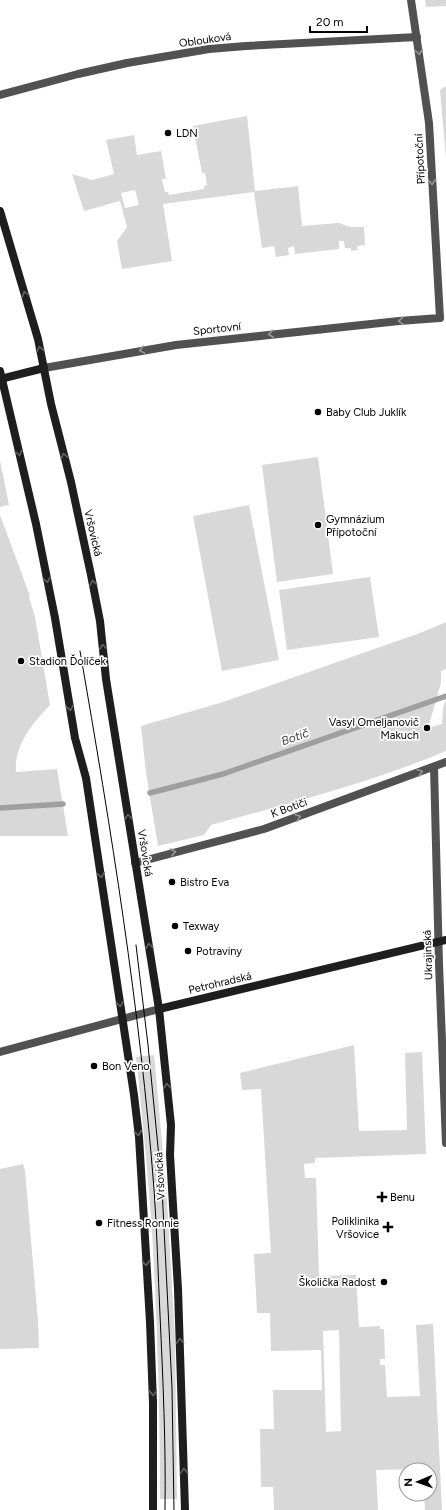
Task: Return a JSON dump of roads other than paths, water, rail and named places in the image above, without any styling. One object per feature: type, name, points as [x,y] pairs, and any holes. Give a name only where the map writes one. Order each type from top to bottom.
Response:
[{"type":"main road","name":"Vršovická","points":[[0,211],[38,339],[71,482],[100,621],[106,679],[159,1009],[171,1125],[170,1155],[178,1289],[185,1510]]},
{"type":"main road","name":"Sportovní","points":[[1,376],[44,368]]},
{"type":"main road","name":"Vršovická","points":[[1,376],[36,524],[55,618],[76,738],[86,778],[134,1095],[139,1137],[150,1322],[153,1403],[153,1510]]},
{"type":"main road","name":"Petrohradská","points":[[159,1009],[442,941]]},
{"type":"street","name":"Přípotoční","points":[[411,0],[429,122],[440,318]]},
{"type":"street","name":"Oblouková","points":[[0,95],[78,74],[127,63],[209,49],[417,37]]},
{"type":"street","name":"Sportovní","points":[[44,368],[176,345],[399,320],[440,318]]},
{"type":"street","name":"K Botiči","points":[[135,862],[264,829],[446,762]]},
{"type":"street","name":"Ukrajinská","points":[[434,767],[442,941],[446,1143]]},
{"type":"street","name":"Petrohradská","points":[[0,1052],[159,1009]]},
{"type":"waterway","name":"Botič","points":[[150,793],[223,774],[446,696]]},
{"type":"waterway","name":"Botič","points":[[0,808],[63,804]]},
{"type":"tram line","points":[[80,651],[103,785],[133,986],[148,1121],[157,1236],[164,1412],[165,1510]]},
{"type":"tram line","points":[[136,945],[148,1045],[162,1188],[172,1388],[174,1510]]},
{"type":"place","name":"LDN","points":[[168,133]]},
{"type":"place","name":"Baby Club Juklík","points":[[318,412]]},
{"type":"place","name":"Gymnázium Přípotoční","points":[[318,525]]},
{"type":"place","name":"Stadion Ďolíček","points":[[21,661]]},
{"type":"place","name":"Vasyl Omeljanovič Makuch","points":[[427,728]]},
{"type":"place","name":"Bistro Eva","points":[[172,882]]},
{"type":"place","name":"Texway","points":[[175,926]]},
{"type":"place","name":"Potraviny","points":[[188,951]]},
{"type":"place","name":"Bon Veno","points":[[94,1066]]},
{"type":"place","name":"Benu","points":[[382,1197]]},
{"type":"place","name":"Fitness Ronnie","points":[[99,1223]]},
{"type":"place","name":"Poliklinika Vršovice","points":[[388,1227]]},
{"type":"place","name":"Školička Radost","points":[[384,1282]]}]
